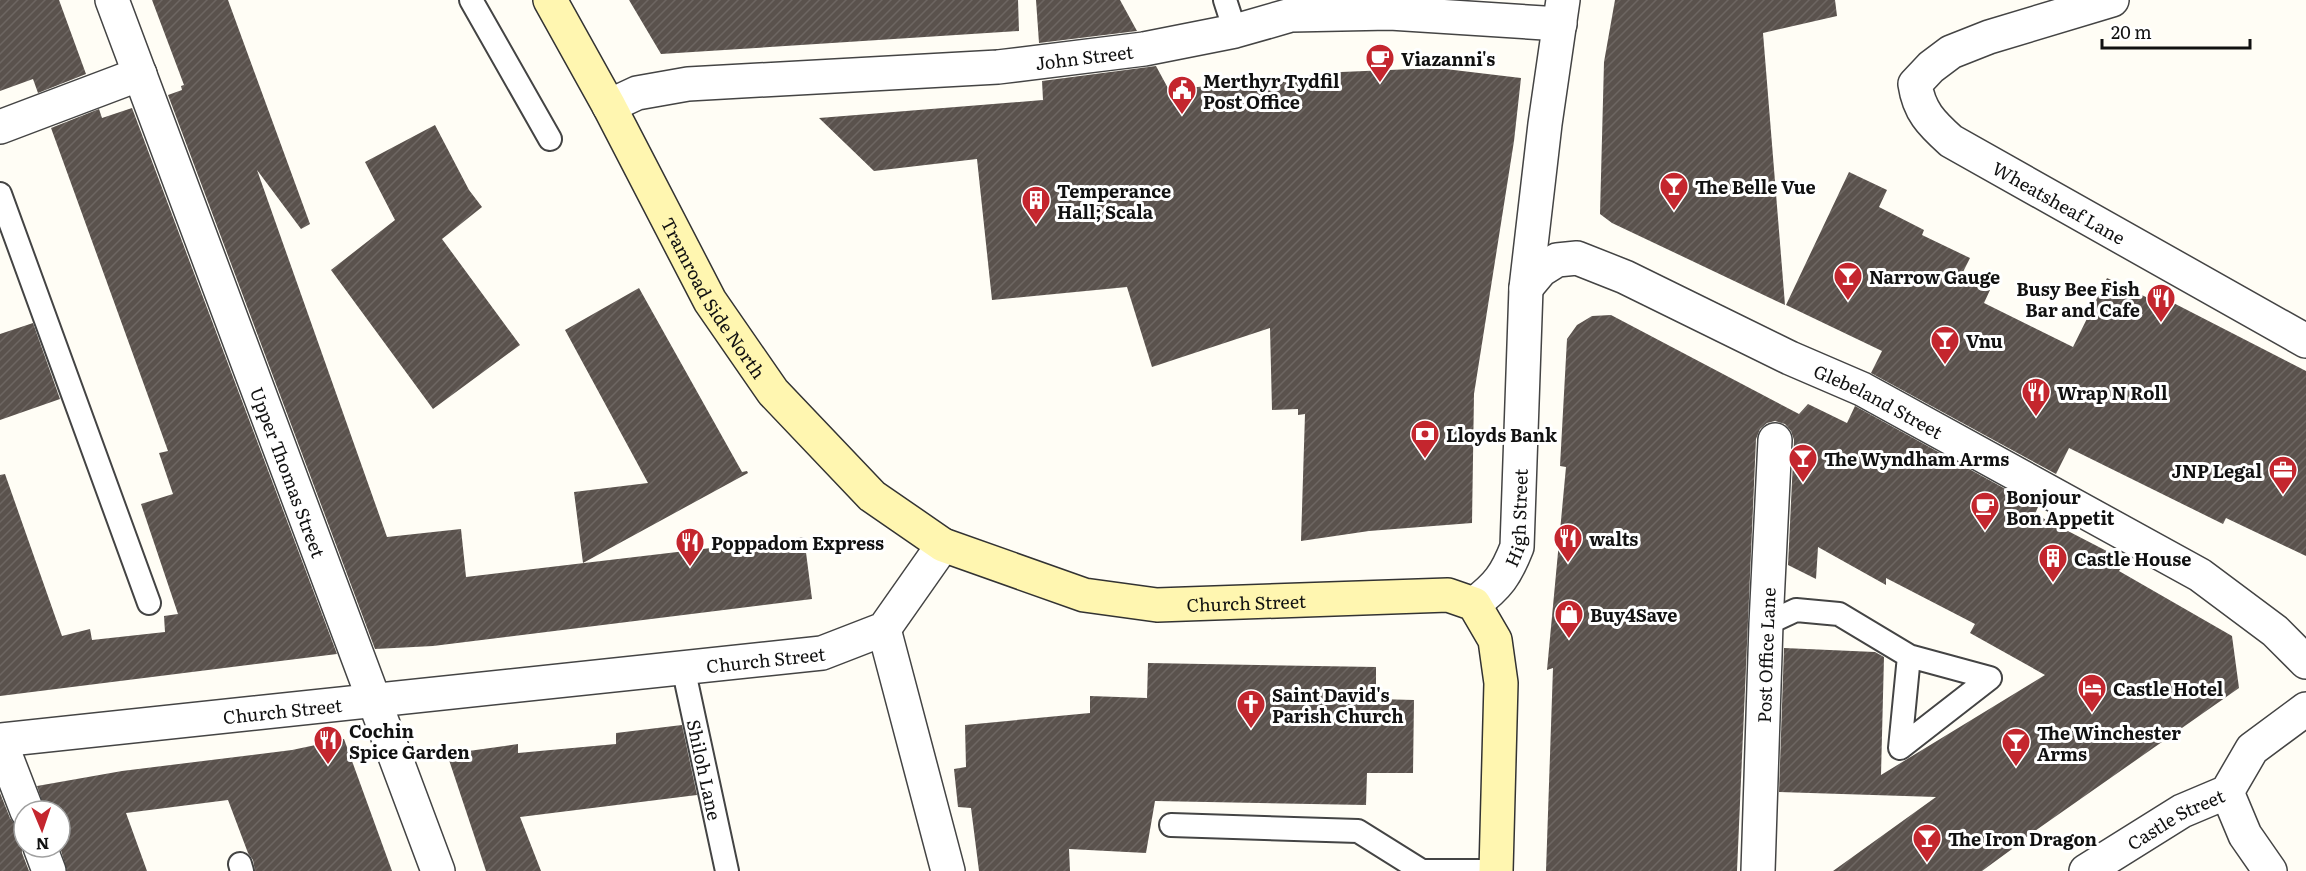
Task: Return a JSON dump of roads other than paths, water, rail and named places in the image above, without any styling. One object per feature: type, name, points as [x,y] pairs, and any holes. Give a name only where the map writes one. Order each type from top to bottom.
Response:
[{"type":"street","name":"Upper Thomas Street","points":[[112,0],[438,871]]},
{"type":"street","name":"Tramroad Side North","points":[[550,0],[609,106],[710,301],[773,392],[872,496],[943,545]]},
{"type":"street","name":"Wheatsheaf Lane","points":[[2112,0],[1989,37],[1951,52],[1931,67],[1915,84],[1917,102],[1933,125],[1951,141],[2306,341]]},
{"type":"street","name":"John Street","points":[[609,106],[637,93],[688,84],[998,67],[1143,49],[1235,31],[1290,8],[1390,13],[1561,12]]},
{"type":"street","name":"High Street","points":[[1474,604],[1494,589],[1507,572],[1517,546],[1526,288],[1561,12]]},
{"type":"street","points":[[0,127],[140,74]]},
{"type":"street","name":"Glebeland Street","points":[[1526,288],[1541,270],[1557,260],[1577,258],[1625,277],[1790,357],[1862,389],[2200,575],[2275,631],[2306,662]]},
{"type":"street","name":"Post Office Lane","points":[[1758,871],[1775,440]]},
{"type":"street","points":[[943,545],[884,629],[948,871]]},
{"type":"street","name":"Church Street","points":[[943,545],[1084,595],[1157,605],[1448,595],[1474,604]]},
{"type":"street","points":[[1474,604],[1495,640],[1501,684],[1496,871]]},
{"type":"street","name":"Church Street","points":[[0,740],[822,653],[884,629]]},
{"type":"street","name":"Castle Street","points":[[2086,871],[2182,811],[2227,792],[2252,749],[2306,709]]},
{"type":"street","points":[[0,740],[22,799]]},
{"type":"street","points":[[2227,792],[2245,835],[2270,871]]},
{"type":"lane","points":[[471,0],[550,139]]},
{"type":"lane","points":[[1225,0],[1235,31]]},
{"type":"lane","points":[[0,194],[149,603]]},
{"type":"lane","points":[[1766,624],[1796,610],[1839,614],[1908,656],[1990,678],[1900,748],[1908,656]]},
{"type":"lane","name":"Shiloh Lane","points":[[683,667],[727,871]]},
{"type":"lane","points":[[1171,825],[1358,831],[1422,871],[1496,871]]},
{"type":"place","name":"Viazanni's","points":[[1380,84]]},
{"type":"place","name":"Merthyr Tydfil Post Office","points":[[1182,116]]},
{"type":"place","name":"The Belle Vue","points":[[1674,212]]},
{"type":"place","name":"Temperance Hall; Scala","points":[[1036,226]]},
{"type":"place","name":"Narrow Gauge","points":[[1848,302]]},
{"type":"place","name":"Busy Bee Fish Bar and Cafe","points":[[2161,324]]},
{"type":"place","name":"Vnu","points":[[1945,366]]},
{"type":"place","name":"Wrap N Roll","points":[[2036,418]]},
{"type":"place","name":"Lloyds Bank","points":[[1425,460]]},
{"type":"place","name":"The Wyndham Arms","points":[[1803,484]]},
{"type":"place","name":"JNP Legal","points":[[2283,496]]},
{"type":"place","name":"Bonjour Bon Appetit","points":[[1985,532]]},
{"type":"place","name":"walts","points":[[1568,564]]},
{"type":"place","name":"Poppadom Express","points":[[690,568]]},
{"type":"place","name":"Castle House","points":[[2053,584]]},
{"type":"place","name":"Buy4Save","points":[[1569,640]]},
{"type":"place","name":"Castle Hotel","points":[[2092,714]]},
{"type":"place","name":"Saint David's Parish Church","points":[[1251,730]]},
{"type":"place","name":"Cochin Spice Garden","points":[[328,766]]},
{"type":"place","name":"The Winchester Arms","points":[[2016,768]]},
{"type":"place","name":"The Iron Dragon","points":[[1927,864]]}]
